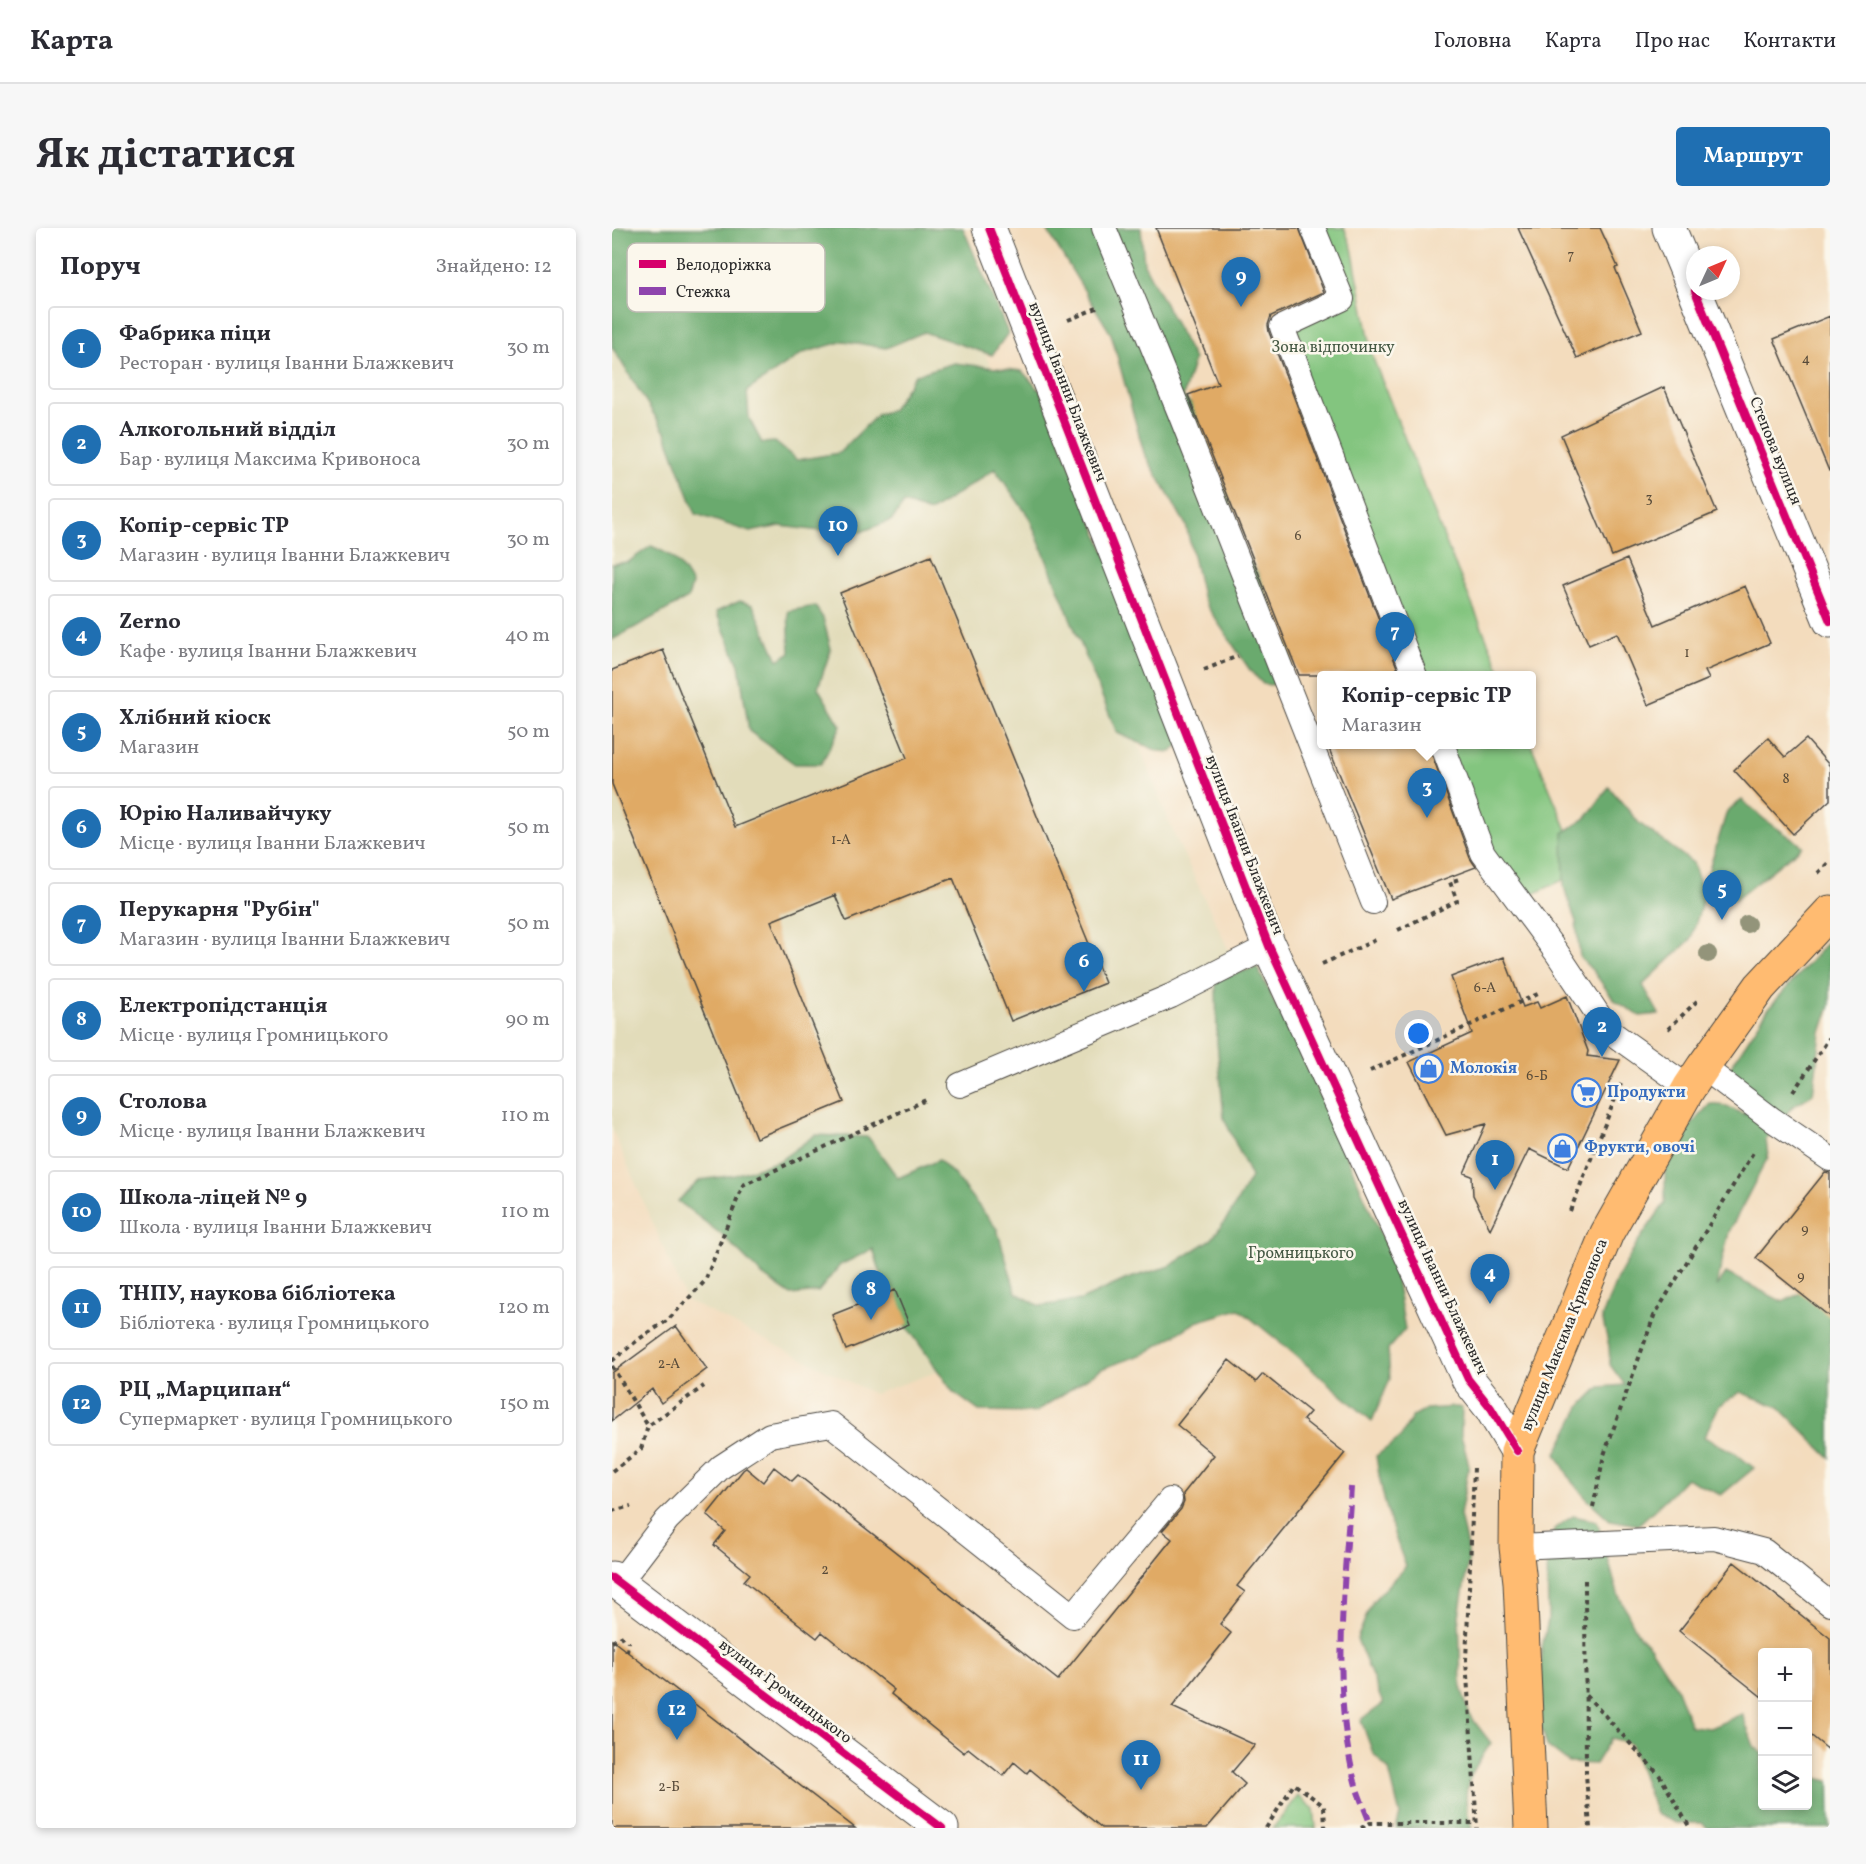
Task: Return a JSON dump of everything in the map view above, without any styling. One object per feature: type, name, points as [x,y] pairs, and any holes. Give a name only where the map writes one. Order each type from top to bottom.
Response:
[{"type":"main road","name":"вулиця Максима Кривоноса","points":[[1531,1828],[1520,1582],[1516,1547],[1517,1451],[1607,1233],[1696,1078],[1760,987],[1830,912]]},
{"type":"street","name":"вулиця Іванни Блажкевич","points":[[989,228],[1269,946],[1468,1379],[1491,1408],[1517,1451]]},
{"type":"street","name":"Степова вулиця","points":[[1669,228],[1686,269]]},
{"type":"street","name":"Степова вулиця","points":[[1699,300],[1830,621]]},
{"type":"street","name":"вулиця Громницького","points":[[615,1581],[942,1828]]},
{"type":"lane","points":[[1104,228],[1179,411],[1373,902]]},
{"type":"lane","points":[[1313,228],[1342,299],[1282,327],[1413,671]]},
{"type":"lane","points":[[1444,749],[1483,853],[1557,953],[1610,1031],[1642,1052],[1696,1078],[1773,1120],[1830,1159]]},
{"type":"lane","points":[[960,1085],[1171,996],[1269,946]]},
{"type":"lane","points":[[615,1581],[667,1520],[721,1467],[770,1435],[831,1424],[1073,1616],[1170,1500]]},
{"type":"lane","points":[[1516,1547],[1714,1538],[1764,1551],[1830,1604]]},
{"type":"path","points":[[1391,933],[1457,901],[1450,882],[1461,878]]},
{"type":"path","points":[[1285,981],[1381,937]]},
{"type":"path","points":[[1367,1072],[1525,1000]]},
{"type":"path","points":[[1590,1828],[1586,1774],[1585,1544],[1604,1455],[1654,1316],[1773,1120],[1830,1037]]},
{"type":"path","points":[[648,1426],[612,1364],[639,1339],[668,1320],[705,1281],[743,1185],[960,1085]]},
{"type":"path","points":[[612,1471],[641,1449],[648,1426],[704,1386]]},
{"type":"path","points":[[1586,1695],[1660,1776],[1690,1828]]},
{"type":"path","points":[[1266,1828],[1294,1784],[1323,1806],[1324,1828]]},
{"type":"path","points":[[1361,1828],[1370,1823],[1476,1823],[1474,1828]]},
{"type":"shaded area","points":[[612,228],[936,228],[1174,834],[1326,1156],[1230,1268],[874,1394],[686,1300],[612,1129]]},
{"type":"green space","points":[[612,228],[963,228],[1008,333],[992,355],[924,332],[886,348],[844,341],[803,353],[747,391],[749,418],[762,443],[775,442],[797,460],[839,453],[878,414],[892,410],[915,375],[954,363],[1022,371],[1041,392],[1181,743],[1171,752],[1158,751],[1117,733],[1029,517],[995,469],[930,512],[904,503],[892,520],[853,535],[780,526],[750,532],[696,514],[665,432],[612,347]]},
{"type":"green space","points":[[1046,228],[1141,228],[1144,264],[1194,359],[1183,397],[1206,416],[1231,478],[1244,552],[1277,601],[1289,631],[1291,664],[1287,673],[1272,685],[1263,684],[1250,670],[1206,605],[1186,525],[1144,453],[1111,334]]},
{"type":"green space","name":"Зона відпочинку","points":[[1316,228],[1344,228],[1352,248],[1373,358],[1449,550],[1500,671],[1419,671],[1285,329],[1345,297]]},
{"type":"green space","points":[[651,546],[665,552],[684,571],[692,584],[688,598],[612,640],[612,564],[628,562]]},
{"type":"green space","points":[[740,601],[753,605],[778,660],[790,653],[788,611],[815,606],[823,618],[831,649],[818,688],[841,726],[821,764],[795,764],[749,731],[739,665],[716,612]]},
{"type":"green space","points":[[1450,749],[1533,749],[1584,870],[1521,900],[1493,859]]},
{"type":"green space","points":[[1609,787],[1639,823],[1693,863],[1704,896],[1691,939],[1643,985],[1659,1014],[1640,1016],[1614,1000],[1593,971],[1580,958],[1576,922],[1564,887],[1563,833],[1586,818]]},
{"type":"green space","points":[[1742,800],[1764,819],[1803,846],[1736,899],[1716,903],[1708,873],[1727,811]]},
{"type":"green space","points":[[1830,939],[1830,1005],[1821,1033],[1813,1094],[1792,1107],[1766,1139],[1768,1157],[1729,1232],[1716,1287],[1726,1273],[1783,1302],[1813,1287],[1830,1303],[1830,1458],[1779,1407],[1740,1392],[1719,1406],[1704,1437],[1735,1453],[1754,1468],[1721,1495],[1686,1478],[1638,1525],[1610,1520],[1572,1482],[1556,1454],[1580,1407],[1600,1387],[1625,1385],[1610,1365],[1609,1346],[1602,1317],[1616,1281],[1637,1243],[1665,1203],[1665,1170],[1687,1129],[1710,1104],[1727,1106],[1745,1115],[1738,1091],[1723,1078],[1769,1008]]},
{"type":"green space","name":"Громницького","points":[[1257,967],[1312,1077],[1393,1262],[1405,1329],[1388,1349],[1390,1379],[1372,1421],[1239,1309],[1196,1322],[1146,1353],[1101,1369],[1036,1412],[979,1411],[953,1392],[911,1332],[888,1310],[873,1249],[840,1265],[818,1292],[791,1295],[762,1275],[722,1235],[678,1201],[700,1180],[735,1175],[779,1161],[815,1135],[868,1137],[898,1178],[939,1160],[955,1176],[997,1229],[1016,1293],[1040,1306],[1081,1300],[1127,1279],[1170,1266],[1212,1239],[1230,1214],[1251,1177],[1224,1118],[1217,1042],[1216,980]]},
{"type":"green space","points":[[1462,1408],[1461,1435],[1469,1465],[1460,1515],[1469,1557],[1459,1616],[1461,1687],[1470,1716],[1491,1743],[1468,1783],[1466,1803],[1472,1828],[1396,1828],[1400,1815],[1389,1770],[1373,1753],[1361,1720],[1383,1704],[1357,1639],[1372,1602],[1406,1566],[1387,1512],[1376,1456],[1400,1438],[1413,1416],[1426,1409]]},
{"type":"green space","points":[[1573,1516],[1597,1521],[1618,1594],[1639,1636],[1651,1648],[1676,1687],[1691,1726],[1710,1728],[1742,1714],[1754,1746],[1758,1750],[1758,1810],[1812,1810],[1812,1777],[1829,1781],[1830,1828],[1708,1828],[1702,1823],[1676,1823],[1656,1814],[1631,1744],[1611,1738],[1595,1764],[1569,1763],[1547,1746],[1540,1722],[1542,1647],[1548,1621],[1547,1546],[1555,1528]]},
{"type":"green space","points":[[1298,1796],[1314,1809],[1316,1828],[1273,1828]]},
{"type":"building","points":[[1156,228],[1299,228],[1324,292],[1271,316],[1268,325],[1269,332],[1398,671],[1317,671],[1317,675],[1299,675],[1188,395],[1218,384]]},
{"type":"building","points":[[1518,228],[1600,228],[1618,267],[1615,268],[1642,331],[1577,358]]},
{"type":"building","points":[[1830,316],[1830,471],[1829,471],[1774,339]]},
{"type":"building","points":[[1664,387],[1717,512],[1612,556],[1561,435]]},
{"type":"building","points":[[931,556],[1105,983],[1011,1021],[953,878],[846,921],[835,895],[771,921],[844,1102],[756,1138],[612,784],[612,670],[663,650],[735,827],[907,758],[840,593]]},
{"type":"building","points":[[1627,559],[1655,625],[1745,586],[1770,643],[1705,671],[1709,679],[1648,705],[1617,633],[1589,645],[1563,586]]},
{"type":"building","points":[[1768,738],[1785,757],[1806,739],[1830,766],[1830,800],[1793,834],[1734,770]]},
{"type":"building","points":[[1329,749],[1430,749],[1470,858],[1476,867],[1391,899]]},
{"type":"building","points":[[1504,957],[1523,1007],[1537,1002],[1540,1008],[1567,996],[1588,1051],[1587,1056],[1620,1060],[1568,1168],[1529,1149],[1490,1229],[1473,1195],[1472,1176],[1464,1173],[1486,1124],[1446,1135],[1409,1062],[1472,1033],[1451,977]]},
{"type":"building","points":[[1825,1172],[1830,1173],[1830,1317],[1756,1258]]},
{"type":"building","points":[[895,1290],[909,1324],[846,1350],[832,1315]]},
{"type":"building","points":[[676,1326],[707,1369],[661,1403],[652,1389],[612,1421],[612,1373]]},
{"type":"building","points":[[1229,1360],[1256,1382],[1263,1374],[1310,1412],[1303,1420],[1345,1453],[1237,1586],[1245,1592],[1220,1624],[1231,1633],[1172,1707],[1255,1745],[1232,1772],[1245,1784],[1207,1828],[1102,1828],[1030,1769],[1027,1773],[1014,1762],[1003,1776],[968,1748],[964,1753],[891,1694],[894,1690],[822,1632],[817,1638],[744,1581],[750,1574],[714,1545],[725,1531],[707,1515],[743,1470],[746,1468],[763,1482],[774,1467],[792,1481],[798,1475],[1058,1680],[1172,1539],[1162,1531],[1181,1509],[1184,1502],[1183,1494],[1214,1455],[1177,1425]]},
{"type":"building","points":[[1734,1562],[1830,1638],[1830,1751],[1812,1736],[1812,1648],[1758,1648],[1758,1694],[1679,1631]]},
{"type":"building","points":[[612,1640],[855,1828],[612,1828]]},
{"type":"marked path","points":[[1351,1487],[1343,1600],[1344,1716],[1357,1789],[1370,1823]]},
{"type":"cycle path","points":[[989,228],[1269,946],[1468,1379],[1491,1408],[1517,1451]]},
{"type":"cycle path","points":[[1699,300],[1830,621]]},
{"type":"cycle path","points":[[612,1578],[942,1828]]},
{"type":"place","name":"Столова","points":[[1241,307]]},
{"type":"place","name":"Школа-ліцей № 9","points":[[838,556]]},
{"type":"place","name":"Перукарня \"Рубін\"","points":[[1395,662]]},
{"type":"place","name":"Копір-сервіс ТР","points":[[1427,818]]},
{"type":"place","name":"Хлібний кіоск","points":[[1722,920]]},
{"type":"place","name":"Юрію Наливайчуку","points":[[1084,992]]},
{"type":"place","name":"Алкогольний відділ","points":[[1602,1057]]},
{"type":"place","name":"Молокія","points":[[1429,1069]]},
{"type":"place","name":"Продукти","points":[[1586,1093]]},
{"type":"place","name":"Фрукти, овочі","points":[[1563,1148]]},
{"type":"place","name":"Фабрика піци","points":[[1495,1190]]},
{"type":"place","name":"Zerno","points":[[1490,1304]]},
{"type":"place","name":"Електропідстанція","points":[[871,1320]]},
{"type":"place","name":"РЦ „Марципан“","points":[[677,1740]]},
{"type":"place","name":"ТНПУ, наукова бібліотека","points":[[1141,1790]]}]
